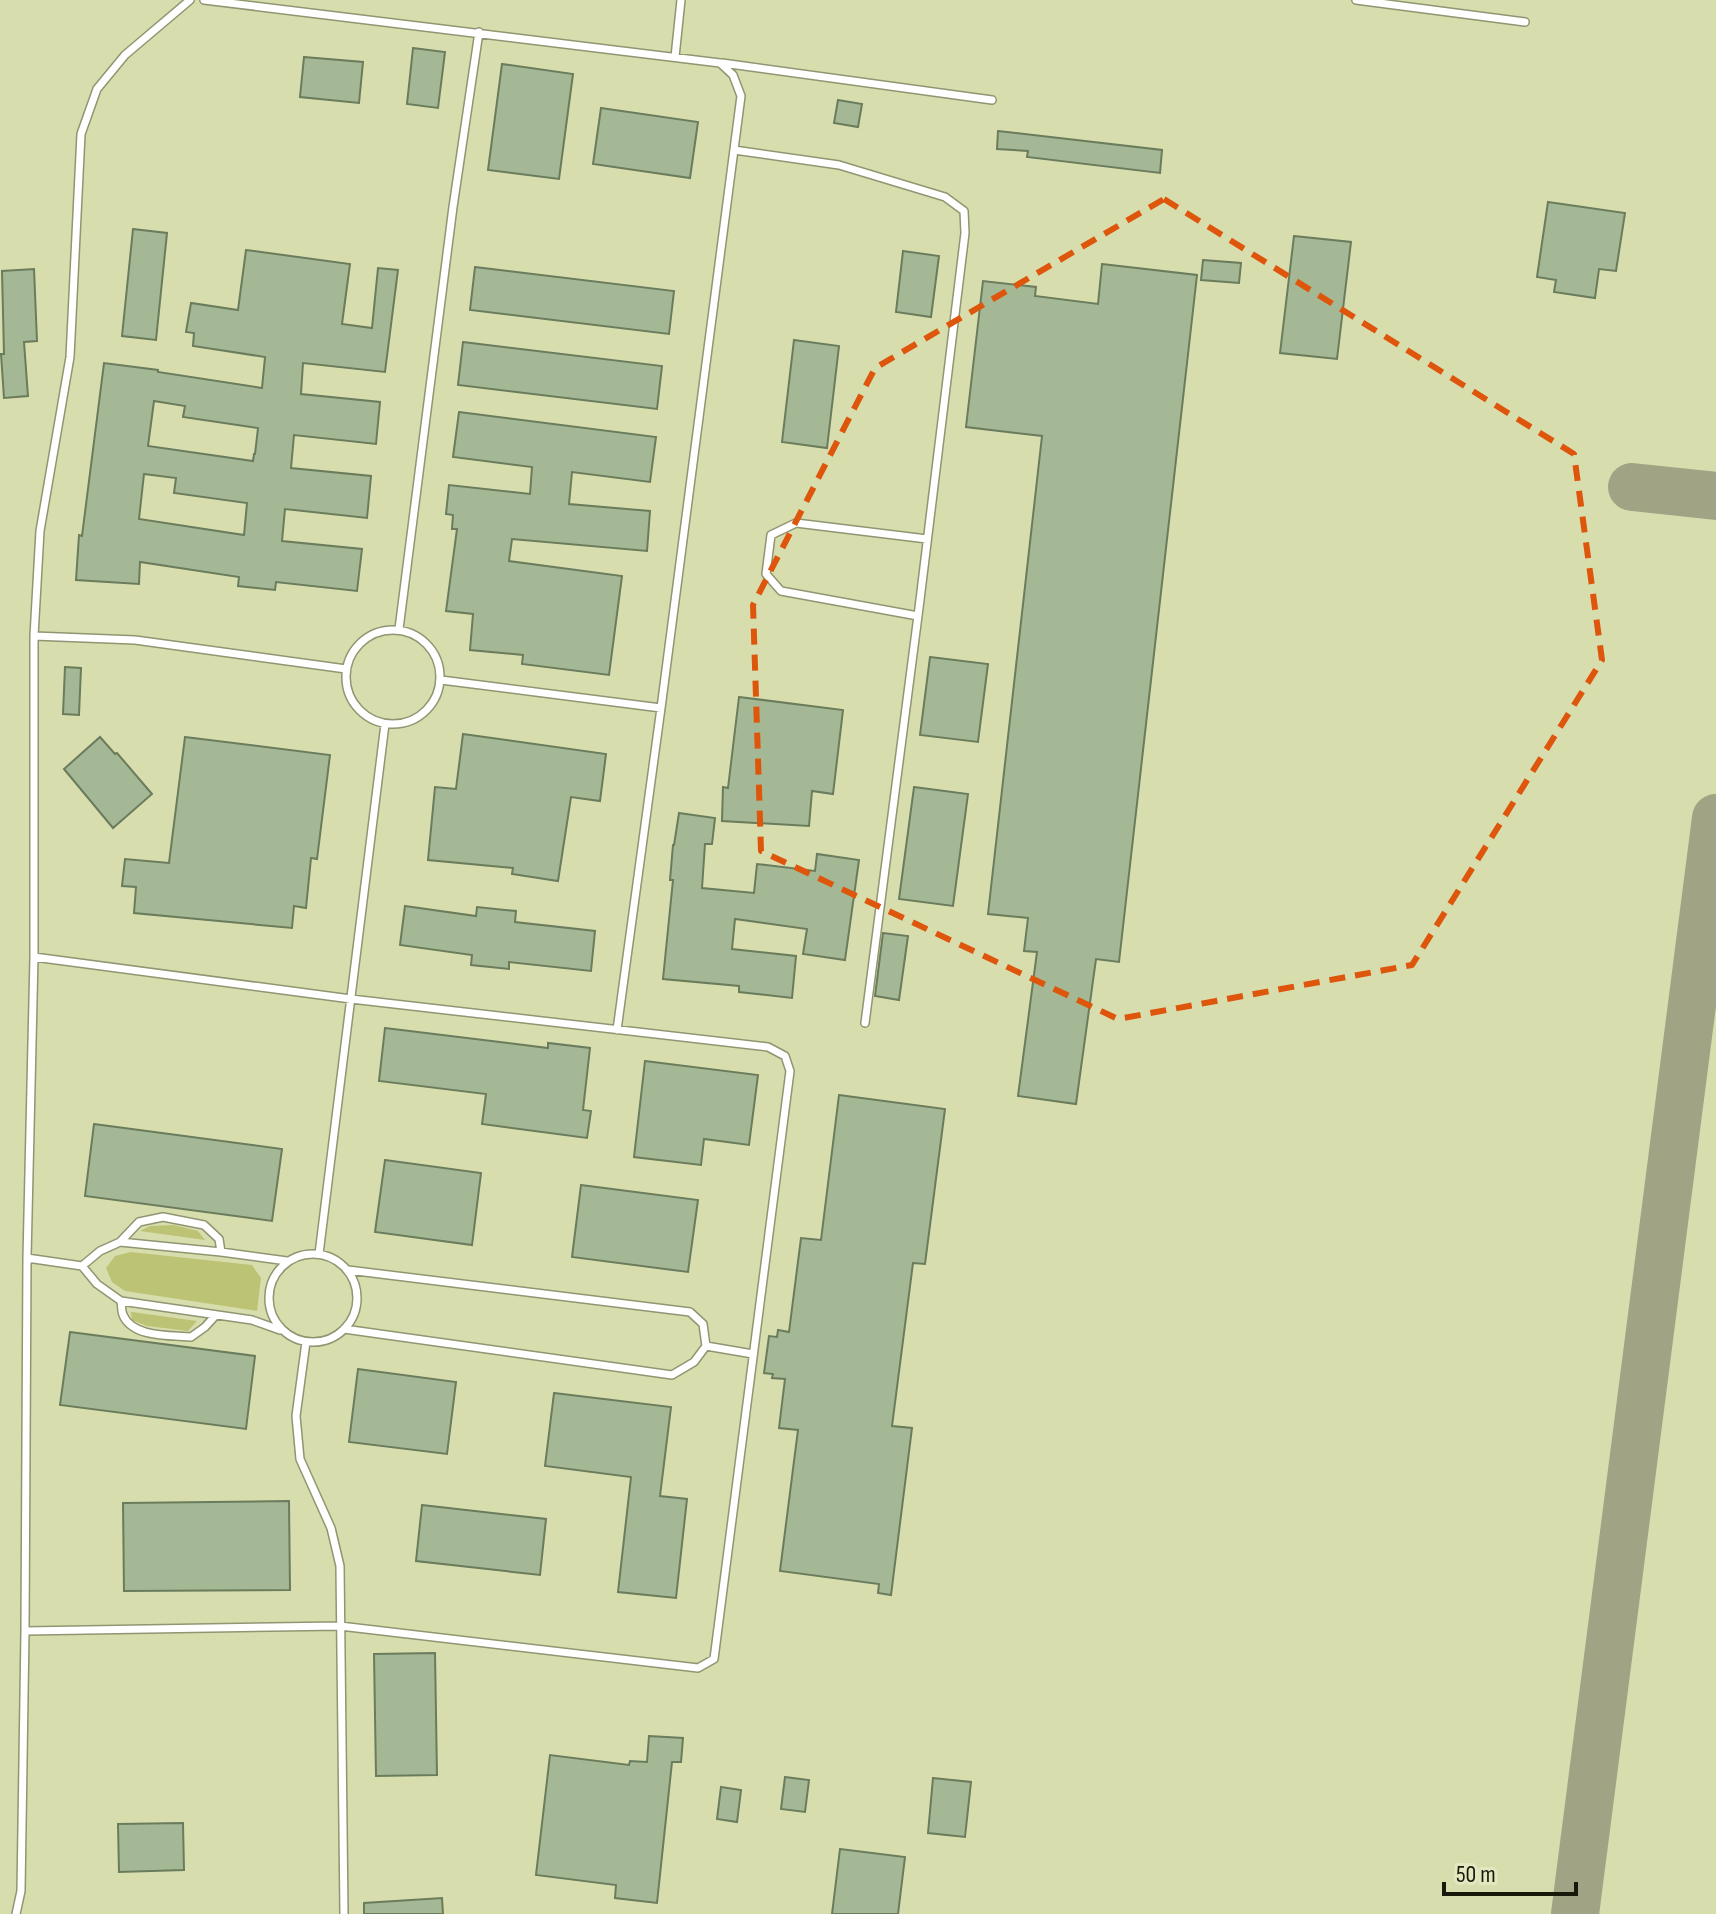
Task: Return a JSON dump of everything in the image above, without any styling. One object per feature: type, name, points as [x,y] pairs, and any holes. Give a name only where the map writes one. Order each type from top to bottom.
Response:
[{"type":"lane","points":[[16,1914],[21,1891],[27,1258],[34,957],[34,636],[40,531],[70,357],[81,134],[97,89],[125,55],[190,0]]},
{"type":"lane","points":[[204,0],[479,32],[992,100]]},
{"type":"lane","points":[[675,57],[681,0]]},
{"type":"lane","points":[[1356,0],[1525,22]]},
{"type":"lane","points":[[399,629],[453,207],[479,32]]},
{"type":"lane","points":[[617,1030],[741,96],[733,75],[720,63]]},
{"type":"lane","points":[[734,150],[839,165],[945,197],[964,211],[965,233],[865,1023]]},
{"type":"lane","points":[[918,616],[781,591],[766,574],[771,535],[796,523],[927,539]]},
{"type":"lane","points":[[399,629],[425,641],[440,666],[441,680],[437,696],[429,709],[416,719],[401,724],[385,724],[359,711],[346,684],[346,669],[359,644],[384,630],[399,629]]},
{"type":"lane","points":[[34,636],[135,640],[346,669]]},
{"type":"lane","points":[[441,680],[661,708]]},
{"type":"lane","points":[[319,1254],[385,724]]},
{"type":"lane","points":[[25,1631],[340,1626],[698,1668],[714,1659],[790,1071],[785,1056],[768,1047],[351,999],[34,957]]},
{"type":"lane","points":[[82,1266],[100,1251],[120,1242],[139,1222],[163,1217],[204,1225],[219,1239],[221,1252]]},
{"type":"lane","points":[[120,1242],[287,1261]]},
{"type":"lane","points":[[308,1253],[319,1254],[330,1257],[348,1270],[357,1294],[356,1307],[352,1319],[333,1337],[320,1342],[306,1342],[294,1338],[275,1320],[269,1295],[271,1282],[287,1261],[308,1253]]},
{"type":"lane","points":[[27,1258],[82,1266],[97,1284],[121,1301],[252,1320],[283,1330]]},
{"type":"lane","points":[[344,1329],[672,1375],[694,1362],[706,1346],[703,1324],[690,1312],[348,1270]]},
{"type":"lane","points":[[121,1301],[123,1315],[134,1327],[147,1333],[191,1337],[216,1315]]},
{"type":"lane","points":[[306,1342],[296,1416],[300,1459],[331,1528],[340,1566],[344,1914]]},
{"type":"lane","points":[[706,1346],[753,1354]]},
{"type":"highlighted area","points":[[1164,199],[1574,454],[1602,660],[1412,965],[1118,1019],[761,851],[753,605],[875,368]]},
{"type":"shaded area","points":[[0,0],[1716,0],[1716,1914],[0,1914]]},
{"type":"green space","points":[[174,1225],[198,1231],[205,1240],[140,1231],[150,1226]]},
{"type":"green space","points":[[131,1252],[252,1265],[261,1278],[257,1311],[125,1291],[112,1282],[106,1268],[115,1256]]},
{"type":"green space","points":[[131,1312],[197,1321],[188,1331],[147,1326],[132,1320]]},
{"type":"building","points":[[413,48],[445,52],[438,108],[407,104]]},
{"type":"building","points":[[304,57],[363,62],[359,103],[300,97]]},
{"type":"building","points":[[502,64],[573,74],[559,179],[488,170]]},
{"type":"building","points":[[838,100],[862,104],[858,127],[834,123]]},
{"type":"building","points":[[601,108],[698,122],[690,178],[593,164]]},
{"type":"building","points":[[998,131],[1162,150],[1160,173],[1027,157],[1028,151],[997,149]]},
{"type":"building","points":[[1548,202],[1625,213],[1616,271],[1599,269],[1595,298],[1554,292],[1556,280],[1537,277]]},
{"type":"building","points":[[133,229],[167,233],[156,340],[122,336]]},
{"type":"building","points":[[1294,236],[1351,242],[1337,359],[1280,353]]},
{"type":"building","points":[[246,250],[350,264],[342,324],[372,328],[378,268],[398,270],[385,372],[303,363],[301,394],[380,402],[376,444],[294,435],[291,468],[371,476],[367,518],[285,509],[282,541],[362,549],[357,591],[276,582],[275,590],[238,586],[239,577],[140,562],[139,584],[76,580],[79,535],[82,536],[104,363],[262,388],[265,357],[193,346],[194,333],[186,332],[191,303],[238,310]],"holes":[[[154,401],[185,406],[183,417],[258,428],[253,461],[148,446]],[[144,474],[176,478],[174,493],[247,503],[244,535],[139,519]]]},
{"type":"building","points":[[903,251],[939,256],[931,317],[896,312]]},
{"type":"building","points":[[1203,260],[1241,263],[1239,283],[1201,280]]},
{"type":"building","points":[[1102,264],[1197,275],[1119,962],[1096,959],[1076,1104],[1018,1096],[1037,952],[1024,951],[1028,918],[988,914],[1042,436],[966,427],[983,281],[1036,287],[1035,296],[1098,304]]},
{"type":"building","points":[[475,267],[674,291],[669,334],[470,310]]},
{"type":"building","points":[[34,269],[37,341],[24,342],[28,396],[4,398],[2,271]]},
{"type":"building","points":[[794,340],[839,346],[827,448],[782,442]]},
{"type":"building","points":[[463,342],[662,366],[657,409],[458,385]]},
{"type":"building","points":[[459,412],[656,437],[650,482],[572,472],[569,504],[650,511],[647,551],[512,539],[509,561],[622,576],[609,675],[522,664],[523,655],[470,650],[473,614],[446,611],[457,529],[452,529],[453,515],[446,514],[449,485],[530,494],[532,467],[453,457]]},
{"type":"building","points":[[930,657],[988,664],[978,742],[920,735]]},
{"type":"building","points":[[65,667],[81,668],[79,715],[63,714]]},
{"type":"building","points":[[739,697],[843,710],[833,794],[812,791],[809,826],[722,821],[723,787],[728,788]]},
{"type":"building","points":[[463,734],[606,754],[600,801],[571,797],[558,881],[512,874],[513,868],[428,860],[435,787],[456,789]]},
{"type":"building","points":[[100,737],[152,794],[113,828],[64,769]]},
{"type":"building","points":[[185,737],[330,755],[317,859],[311,858],[306,908],[294,906],[292,928],[134,913],[136,887],[122,886],[125,859],[169,863]]},
{"type":"building","points":[[914,787],[968,794],[953,906],[899,899]]},
{"type":"building","points":[[679,813],[715,818],[712,844],[705,844],[702,888],[754,893],[757,864],[815,871],[817,854],[859,860],[845,960],[803,954],[807,929],[735,919],[732,949],[796,956],[792,998],[739,992],[739,986],[663,979],[673,880],[670,880],[673,845]]},
{"type":"building","points":[[405,906],[476,916],[477,907],[516,911],[515,922],[595,931],[591,971],[509,962],[509,969],[471,965],[472,955],[400,945]]},
{"type":"building","points":[[883,933],[908,936],[899,1000],[875,996]]},
{"type":"building","points":[[385,1028],[548,1048],[548,1043],[590,1048],[583,1110],[591,1111],[587,1138],[482,1124],[486,1094],[379,1081]]},
{"type":"building","points":[[645,1061],[758,1075],[749,1145],[704,1139],[701,1165],[634,1157]]},
{"type":"building","points":[[839,1095],[945,1109],[925,1264],[913,1263],[892,1426],[912,1428],[891,1595],[878,1593],[879,1584],[780,1571],[798,1430],[779,1428],[785,1379],[772,1378],[773,1374],[764,1373],[769,1336],[777,1337],[778,1330],[789,1332],[801,1238],[821,1240]]},
{"type":"building","points":[[94,1124],[282,1149],[272,1221],[85,1196]]},
{"type":"building","points":[[385,1160],[481,1173],[472,1245],[375,1232]]},
{"type":"building","points":[[581,1185],[698,1200],[688,1272],[572,1257]]},
{"type":"building","points":[[70,1332],[255,1356],[246,1429],[60,1405]]},
{"type":"building","points":[[358,1369],[456,1382],[447,1454],[349,1442]]},
{"type":"building","points":[[554,1393],[671,1407],[660,1496],[687,1499],[676,1598],[618,1592],[631,1477],[545,1466]]},
{"type":"building","points":[[289,1501],[290,1590],[124,1591],[123,1503]]},
{"type":"building","points":[[422,1505],[546,1519],[540,1575],[416,1561]]},
{"type":"building","points":[[435,1653],[437,1775],[376,1776],[374,1654]]},
{"type":"building","points":[[649,1736],[683,1738],[681,1762],[672,1762],[657,1903],[615,1898],[616,1885],[536,1875],[550,1755],[629,1765],[630,1761],[647,1762]]},
{"type":"building","points":[[785,1777],[809,1780],[805,1812],[781,1809]]},
{"type":"building","points":[[933,1778],[971,1782],[965,1837],[928,1833]]},
{"type":"building","points":[[721,1787],[741,1790],[737,1822],[717,1819]]},
{"type":"building","points":[[183,1823],[184,1870],[119,1872],[118,1824]]},
{"type":"building","points":[[840,1849],[905,1857],[898,1914],[832,1914]]},
{"type":"building","points":[[442,1898],[443,1914],[364,1914],[364,1903]]},
{"type":"taxiway","points":[[1632,487],[1716,496]]},
{"type":"taxiway","points":[[1575,1914],[1716,818]]}]
